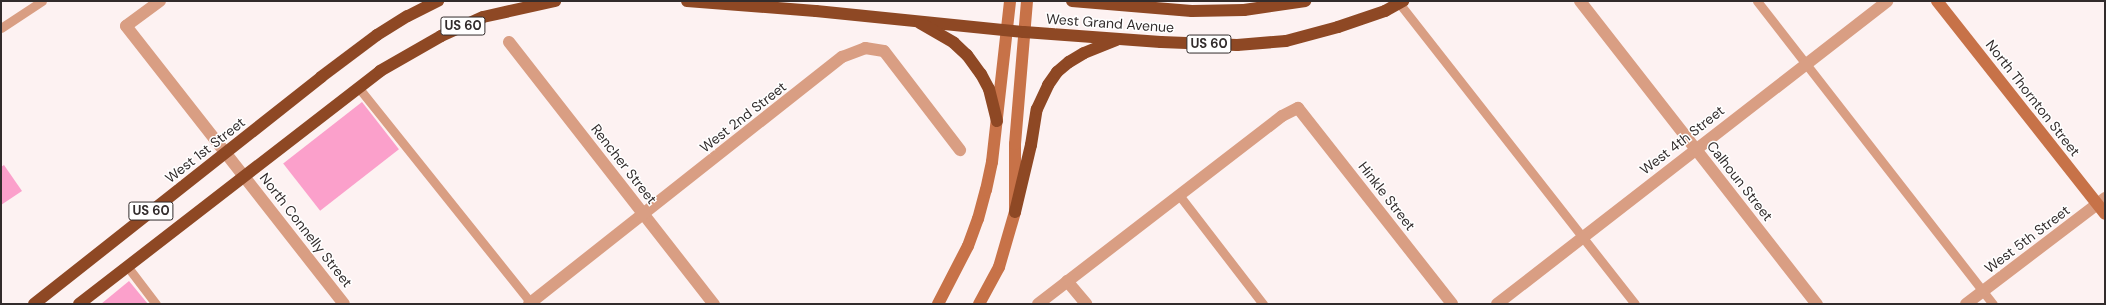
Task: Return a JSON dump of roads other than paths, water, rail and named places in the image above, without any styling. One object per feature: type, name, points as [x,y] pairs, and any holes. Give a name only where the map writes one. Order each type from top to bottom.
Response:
[{"type":"highway","name":"West 1st Street","points":[[34,304],[377,35],[408,16],[438,1]]},
{"type":"highway","name":"US 60","points":[[79,304],[380,71],[440,36],[483,17],[555,1]]},
{"type":"highway","name":"US 60","points":[[687,1],[1008,30]]},
{"type":"highway","name":"West Grand Avenue","points":[[1072,1],[1192,11],[1244,10],[1306,1]]},
{"type":"highway","name":"West Grand Avenue","points":[[1008,30],[1118,39],[1238,45],[1286,41],[1338,27],[1385,11],[1401,2]]},
{"type":"highway","points":[[915,21],[954,43],[967,56],[981,74],[989,88],[997,120]]},
{"type":"highway","points":[[1015,212],[1031,145],[1037,109],[1048,85],[1057,72],[1069,62],[1084,53],[1118,39]]},
{"type":"main road","points":[[938,304],[952,280],[978,219],[992,162],[1008,30],[1010,1]]},
{"type":"main road","name":"West Grand Avenue","points":[[979,304],[999,267],[1015,212],[1016,144],[1027,1]]},
{"type":"main road","name":"North Thornton Street","points":[[1937,1],[2103,205]]},
{"type":"street","name":"North Connelly Street","points":[[160,1],[126,26],[344,304]]},
{"type":"street","name":"Calhoun Street","points":[[1580,1],[1818,304]]},
{"type":"street","name":"West 4th Street","points":[[1497,304],[1887,1]]},
{"type":"street","name":"Rencher Street","points":[[509,42],[714,304]]},
{"type":"street","name":"West 2nd Street","points":[[531,303],[842,57],[865,48],[884,51],[960,150]]},
{"type":"street","name":"Hinkle Street","points":[[1178,195],[1282,116],[1298,108],[1452,304]]},
{"type":"street","points":[[1038,304],[1178,195]]},
{"type":"street","name":"West 5th Street","points":[[1966,304],[2103,205]]},
{"type":"street","points":[[1067,280],[1086,304]]},
{"type":"lane","points":[[1,28],[42,1]]},
{"type":"lane","points":[[1758,1],[1993,304]]},
{"type":"lane","points":[[1401,2],[1581,238],[1635,304]]},
{"type":"lane","points":[[358,87],[531,303]]},
{"type":"lane","points":[[1178,195],[1263,304]]},
{"type":"lane","points":[[127,266],[156,304]]}]
